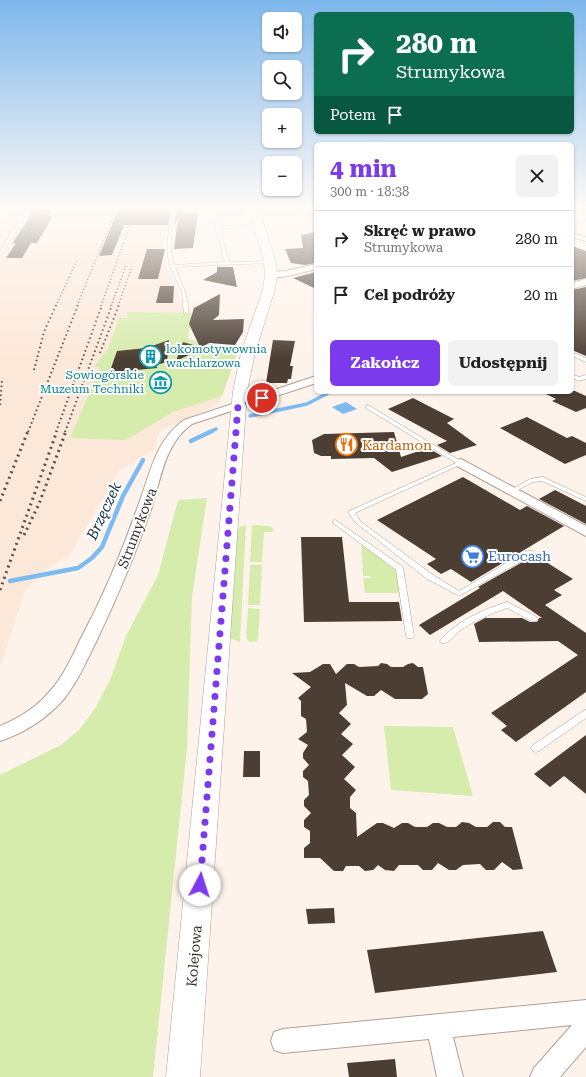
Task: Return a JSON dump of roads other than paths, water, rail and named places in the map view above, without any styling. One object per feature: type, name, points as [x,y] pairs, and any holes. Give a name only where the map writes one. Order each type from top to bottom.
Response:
[{"type":"street","name":"Kolejowa","points":[[183,1077],[238,406],[240,388],[248,353],[269,288],[271,268],[268,258]]},
{"type":"street","points":[[271,268],[286,274],[314,267]]},
{"type":"street","points":[[574,285],[586,282]]},
{"type":"street","name":"Strumykowa","points":[[0,734],[28,721],[47,705],[70,677],[96,625],[136,535],[163,452],[180,426],[314,380]]},
{"type":"street","points":[[461,463],[586,532]]},
{"type":"street","points":[[283,1041],[586,1012]]},
{"type":"street","points":[[438,1026],[450,1077]]},
{"type":"street","points":[[543,1077],[586,1028]]},
{"type":"lane","points":[[171,258],[172,266],[187,301],[186,312]]},
{"type":"lane","points":[[225,258],[226,263]]},
{"type":"lane","points":[[172,266],[226,263],[271,268]]},
{"type":"lane","points":[[574,355],[586,360]]},
{"type":"lane","points":[[574,377],[579,380],[586,377]]},
{"type":"lane","points":[[368,407],[385,421],[461,463]]},
{"type":"lane","points":[[461,463],[351,512],[358,522],[430,577],[459,594],[530,552]]},
{"type":"lane","points":[[512,491],[532,480],[543,479],[586,499]]},
{"type":"lane","points":[[335,522],[400,569],[410,636]]},
{"type":"lane","points":[[444,641],[451,633],[479,616],[507,605],[534,619]]},
{"type":"lane","points":[[536,748],[586,713]]},
{"type":"water","points":[[346,402],[357,409],[343,414],[332,407]]},
{"type":"waterway","name":"Brzęczek","points":[[250,416],[307,404],[326,394]]},
{"type":"waterway","name":"Brzęczek","points":[[212,431],[216,429]]},
{"type":"waterway","name":"Brzęczek","points":[[191,441],[212,431]]},
{"type":"waterway","name":"Brzęczek","points":[[10,581],[78,568],[92,558],[102,547],[123,496],[143,460]]},
{"type":"railway","points":[[77,306],[96,258]]},
{"type":"railway","points":[[101,306],[118,258]]},
{"type":"railway","points":[[56,306],[77,260]]},
{"type":"railway","points":[[111,306],[126,266]]},
{"type":"railway","points":[[118,306],[132,266]]},
{"type":"railway","points":[[34,370],[44,332],[56,305]]},
{"type":"railway","points":[[28,432],[78,305]]},
{"type":"railway","points":[[56,432],[102,305]]},
{"type":"railway","points":[[65,432],[112,305]]},
{"type":"railway","points":[[100,353],[119,305]]},
{"type":"railway","points":[[0,405],[2,380]]},
{"type":"railway","points":[[0,501],[28,431]]},
{"type":"railway","points":[[0,590],[57,431]]},
{"type":"railway","points":[[24,535],[39,504],[66,431]]},
{"type":"place","name":"lokomotywownia wachlarzowa","points":[[150,356]]},
{"type":"place","name":"Sowiogórskie Muzeum Techniki","points":[[160,382]]},
{"type":"place","name":"Kardamon","points":[[346,445]]},
{"type":"place","name":"Eurocash","points":[[472,556]]}]
